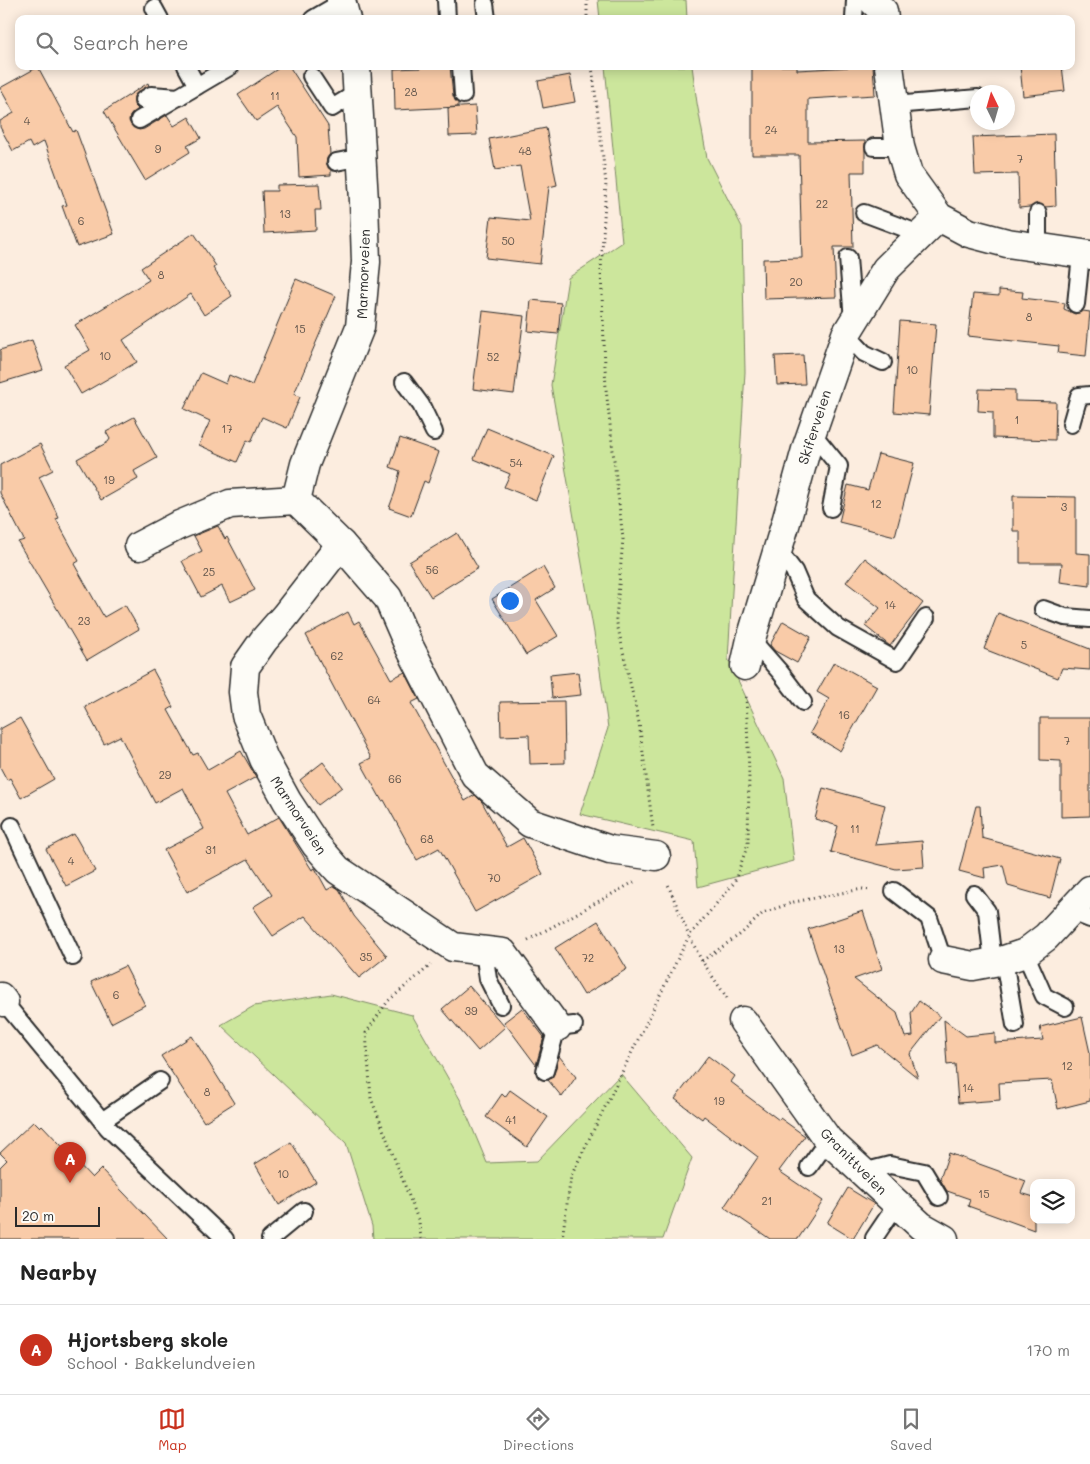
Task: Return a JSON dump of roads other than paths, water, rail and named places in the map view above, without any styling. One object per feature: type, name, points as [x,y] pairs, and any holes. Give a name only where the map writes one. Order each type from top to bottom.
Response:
[{"type":"street","points":[[872,0],[883,11],[884,15]]},
{"type":"street","points":[[890,70],[894,105],[887,147],[908,174],[930,226],[969,233],[1007,243],[1086,255]]},
{"type":"street","name":"Marmorveien","points":[[296,500],[305,464],[360,327],[366,262],[349,159],[357,79]]},
{"type":"street","name":"Skiferveien","points":[[745,666],[751,639],[812,433],[849,327],[886,269],[930,226]]},
{"type":"street","points":[[138,546],[177,526],[230,504],[296,500],[341,544],[388,598],[408,644],[475,775],[530,823],[610,850],[656,856]]},
{"type":"street","name":"Marmorveien","points":[[341,544],[264,640],[245,667],[243,692],[246,715],[264,759],[287,801],[316,845],[338,870],[453,947],[494,952]]},
{"type":"street","points":[[943,960],[973,966],[1007,958],[1046,937],[1080,915],[1090,890]]},
{"type":"street","points":[[494,952],[566,1026]]},
{"type":"street","name":"Granittveien","points":[[743,1021],[828,1140],[921,1226],[944,1239]]},
{"type":"lane","points":[[446,0],[447,15]]},
{"type":"lane","points":[[854,15],[855,0]]},
{"type":"lane","points":[[323,15],[343,7]]},
{"type":"lane","points":[[188,70],[197,86]]},
{"type":"lane","points":[[139,120],[224,70]]},
{"type":"lane","points":[[461,70],[462,95]]},
{"type":"lane","points":[[311,76],[332,108],[357,79]]},
{"type":"lane","points":[[143,100],[151,95],[178,97]]},
{"type":"lane","points":[[894,105],[970,99]]},
{"type":"lane","points":[[864,213],[930,226]]},
{"type":"lane","points":[[1038,213],[1038,247]]},
{"type":"lane","points":[[1076,304],[1086,255]]},
{"type":"lane","points":[[848,258],[849,327],[864,353],[883,362]]},
{"type":"lane","points":[[404,382],[421,405],[434,432]]},
{"type":"lane","points":[[1072,424],[1079,396],[1090,395]]},
{"type":"lane","points":[[812,433],[839,466],[831,508]]},
{"type":"lane","points":[[778,550],[794,571],[806,599],[838,628],[897,661],[926,618]]},
{"type":"lane","points":[[1043,608],[1065,617],[1090,619]]},
{"type":"lane","points":[[751,639],[803,702]]},
{"type":"lane","points":[[12,826],[73,957]]},
{"type":"lane","points":[[894,891],[929,918],[943,960]]},
{"type":"lane","points":[[974,894],[986,911],[1007,958],[1015,1025]]},
{"type":"lane","points":[[494,952],[488,979],[501,1005]]},
{"type":"lane","points":[[1007,958],[1044,996],[1065,1007]]},
{"type":"lane","points":[[2,999],[102,1120],[225,1239]]},
{"type":"lane","points":[[545,1071],[566,1026]]},
{"type":"lane","points":[[102,1120],[160,1081]]},
{"type":"lane","points":[[809,1167],[828,1140]]},
{"type":"lane","points":[[863,1172],[890,1166],[924,1172],[939,1197]]},
{"type":"lane","points":[[874,1238],[898,1204]]},
{"type":"lane","points":[[270,1239],[304,1210]]},
{"type":"place","name":"Hjortsberg skole","points":[[70,1183]]}]
